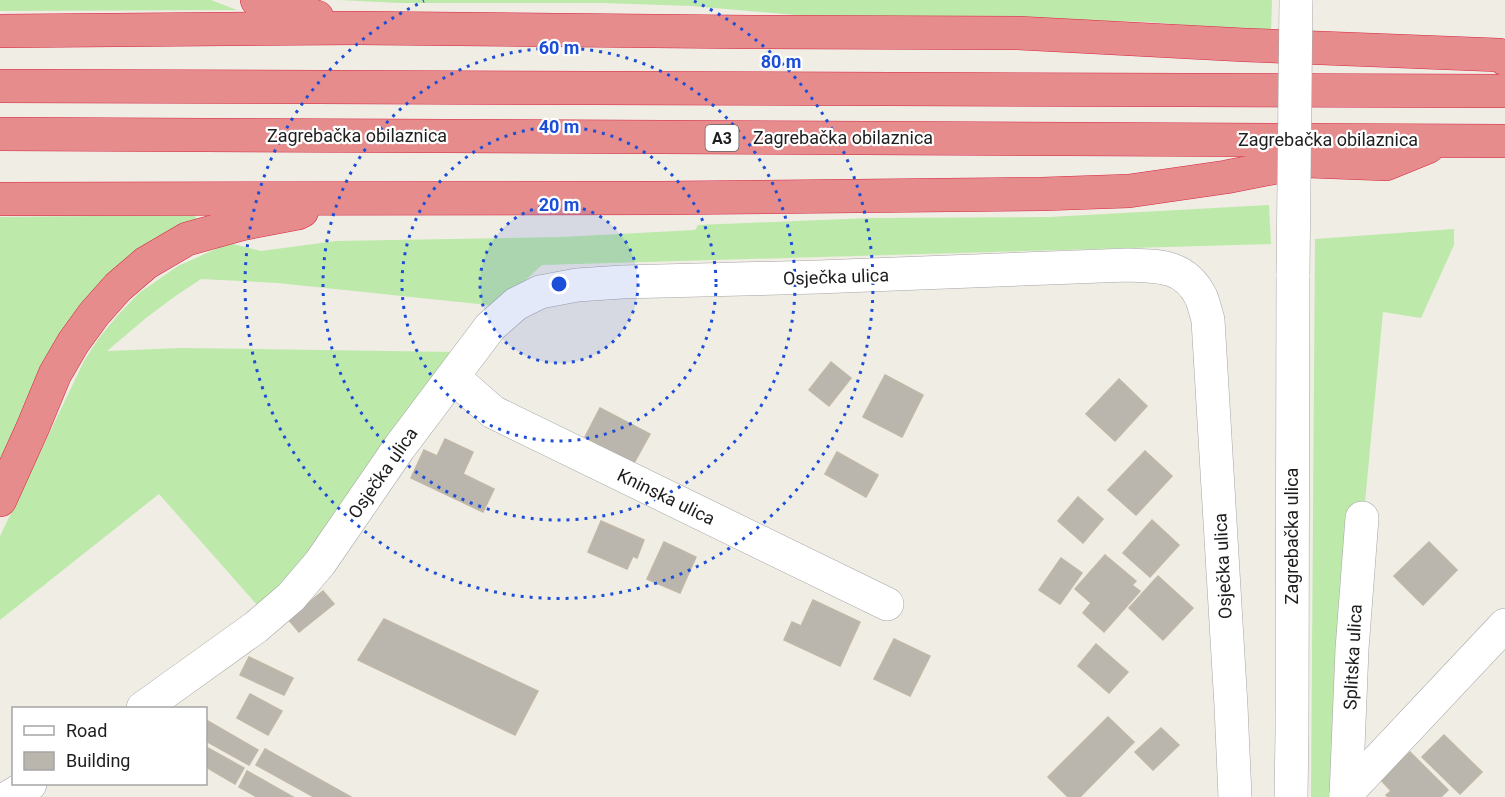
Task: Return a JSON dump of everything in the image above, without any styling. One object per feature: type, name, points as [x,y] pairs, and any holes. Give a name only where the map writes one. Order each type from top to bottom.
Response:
[{"type":"highway","points":[[257,0],[357,28]]},
{"type":"highway","points":[[0,31],[357,28],[1018,33],[1499,55],[1505,59]]},
{"type":"highway","points":[[0,86],[1505,91]]},
{"type":"highway","name":"Zagrebačka obilaznica","points":[[0,134],[1505,141]]},
{"type":"highway","points":[[0,199],[686,198],[1129,191],[1226,177],[1307,161],[1386,164],[1444,141]]},
{"type":"highway","points":[[0,500],[55,374],[73,343],[94,314],[118,287],[146,263],[187,239],[242,224],[298,213],[322,198]]},
{"type":"street","name":"Zagrebačka ulica","points":[[1291,797],[1296,0]]},
{"type":"street","name":"Osječka ulica","points":[[144,707],[256,627],[291,597],[320,563],[399,448],[490,327],[516,304],[540,292],[577,285],[622,282],[1151,266],[1173,269],[1187,277],[1201,297],[1208,320],[1231,694],[1235,797]]},
{"type":"street","name":"Kninska ulica","points":[[453,377],[493,412],[887,604]]},
{"type":"street","name":"Splitska ulica","points":[[1346,795],[1352,649],[1362,518]]},
{"type":"street","points":[[1346,795],[1505,625]]},
{"type":"street","points":[[9,797],[27,785]]},
{"type":"green space","points":[[0,0],[211,0],[237,10],[0,11]]},
{"type":"green space","points":[[339,0],[1272,0],[1271,32],[1149,22],[807,16],[691,6],[604,3],[400,3]]},
{"type":"green space","points":[[1269,205],[1271,244],[542,265],[497,306],[278,283],[201,279],[146,318],[107,351],[181,348],[455,352],[309,551],[288,577],[258,606],[159,494],[0,620],[0,536],[84,361],[99,338],[139,293],[178,266],[229,243],[261,251],[336,241],[562,237],[695,230],[698,225],[871,218],[1050,217]]},
{"type":"green space","points":[[194,215],[197,219],[39,372],[0,461],[0,217]]},
{"type":"green space","points":[[1454,229],[1454,245],[1421,318],[1383,312],[1337,797],[1311,797],[1315,239]]},
{"type":"building","points":[[831,362],[851,378],[829,406],[809,390]]},
{"type":"building","points":[[885,375],[923,395],[902,437],[863,417]]},
{"type":"building","points":[[1119,379],[1147,406],[1115,441],[1086,414]]},
{"type":"building","points":[[600,408],[650,434],[629,472],[597,456],[602,446],[585,437]]},
{"type":"building","points":[[445,439],[473,452],[463,474],[494,489],[483,512],[411,478],[424,450],[437,456]]},
{"type":"building","points":[[1145,451],[1172,476],[1136,515],[1108,490]]},
{"type":"building","points":[[837,452],[878,475],[866,497],[825,474]]},
{"type":"building","points":[[1078,497],[1103,519],[1083,543],[1058,521]]},
{"type":"building","points":[[1152,520],[1179,545],[1150,577],[1123,553]]},
{"type":"building","points":[[601,521],[644,540],[637,558],[633,556],[627,569],[588,552]]},
{"type":"building","points":[[664,542],[696,557],[680,593],[647,579]]},
{"type":"building","points":[[1429,542],[1457,570],[1423,605],[1394,576]]},
{"type":"building","points":[[1105,555],[1136,581],[1132,585],[1140,591],[1104,632],[1083,613],[1091,603],[1075,589]]},
{"type":"building","points":[[1061,558],[1082,573],[1060,604],[1039,590]]},
{"type":"building","points":[[1158,576],[1193,608],[1163,640],[1129,608]]},
{"type":"building","points":[[323,591],[334,604],[299,632],[288,619]]},
{"type":"building","points":[[813,600],[860,622],[840,666],[784,640],[792,622],[801,626]]},
{"type":"building","points":[[384,619],[538,691],[515,735],[358,660]]},
{"type":"building","points":[[894,639],[930,656],[910,696],[874,679]]},
{"type":"building","points":[[1096,644],[1128,672],[1109,693],[1078,666]]},
{"type":"building","points":[[249,657],[293,678],[284,695],[240,675]]},
{"type":"building","points":[[250,694],[282,711],[268,735],[237,718]]},
{"type":"building","points":[[1108,717],[1134,742],[1080,797],[1068,797],[1048,777]]},
{"type":"building","points":[[207,721],[258,750],[249,765],[207,742]]},
{"type":"building","points":[[1161,728],[1179,745],[1153,770],[1135,752]]},
{"type":"building","points":[[1444,735],[1482,772],[1460,794],[1422,757]]},
{"type":"building","points":[[207,748],[244,768],[235,784],[207,768]]},
{"type":"building","points":[[265,749],[351,797],[314,797],[256,765]]},
{"type":"building","points":[[1410,752],[1448,790],[1441,797],[1388,797],[1386,795],[1391,791],[1381,780]]},
{"type":"building","points":[[247,771],[293,797],[257,797],[239,787]]}]
